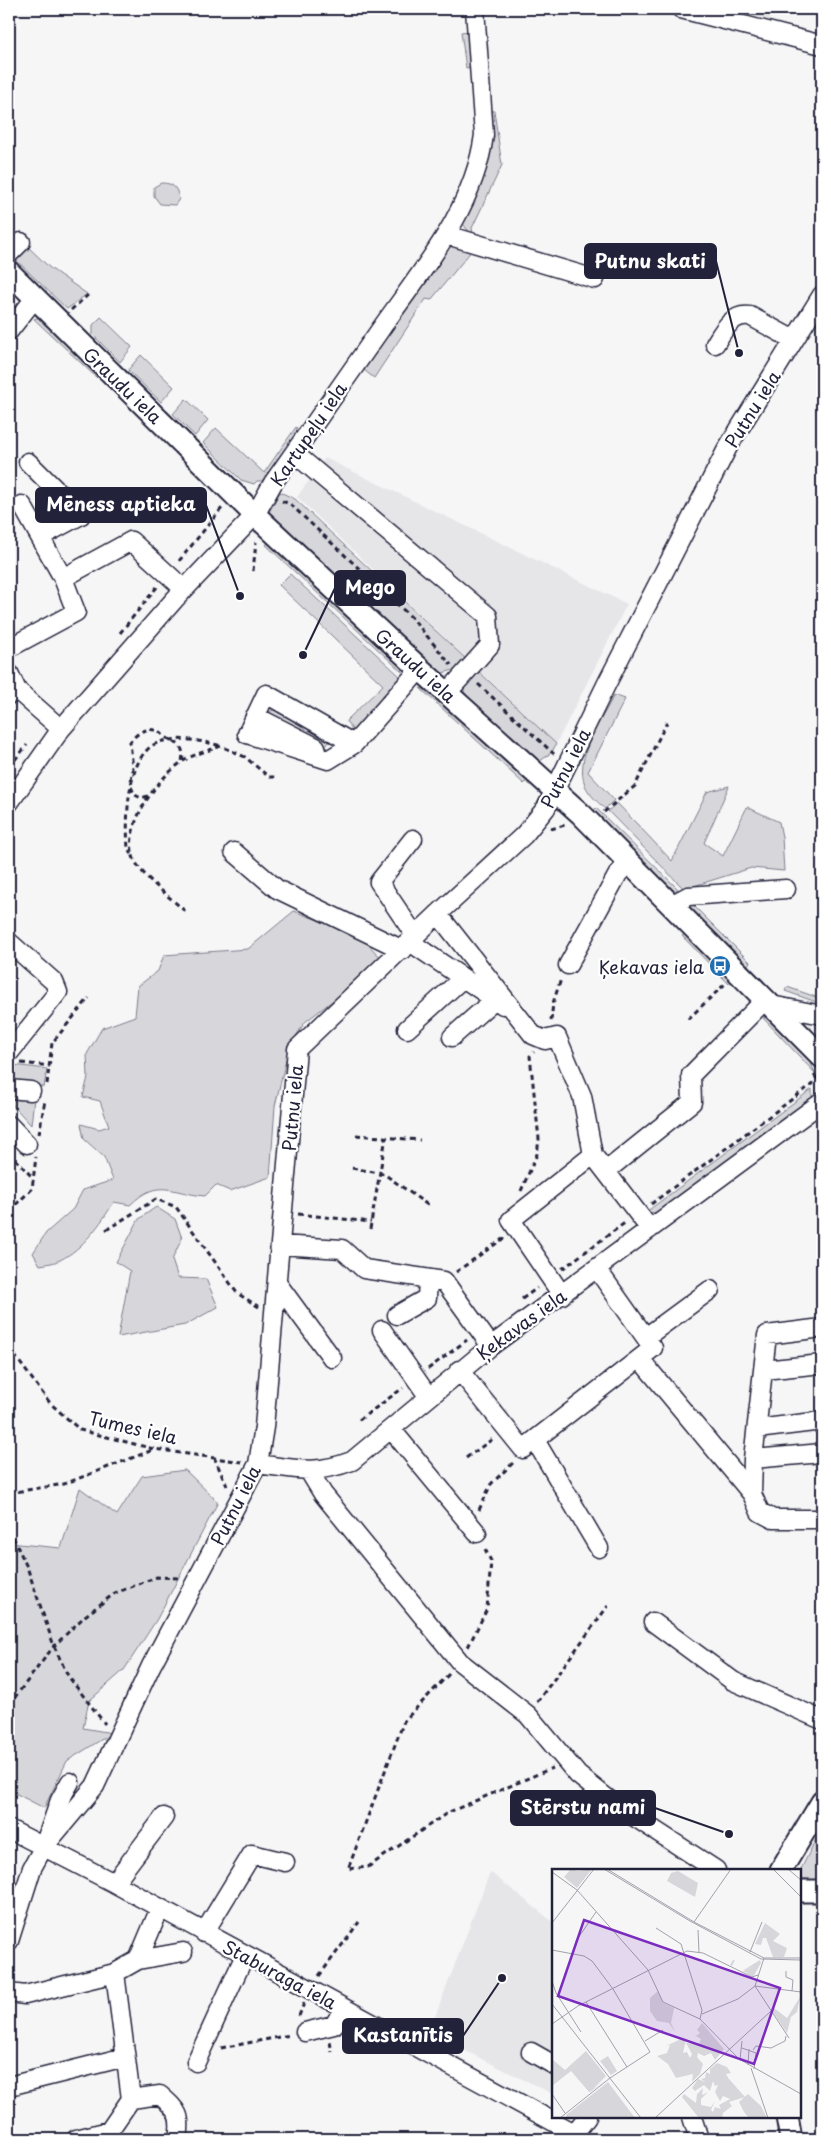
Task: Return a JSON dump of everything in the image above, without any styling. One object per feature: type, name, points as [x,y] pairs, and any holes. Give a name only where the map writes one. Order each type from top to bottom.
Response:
[{"type":"main road","name":"Graudu iela","points":[[9,272],[255,515],[420,670],[556,791],[822,1057]]},
{"type":"main road","points":[[782,1869],[822,1802]]},
{"type":"main road","points":[[801,1891],[822,1890]]},
{"type":"main road","points":[[787,2118],[791,2139]]},
{"type":"street","name":"Kartupeļu iela","points":[[9,803],[55,724],[255,515],[294,453],[447,235],[478,166],[484,135],[475,9]]},
{"type":"street","points":[[681,9],[822,44]]},
{"type":"street","points":[[447,235],[595,279]]},
{"type":"street","name":"Putnu iela","points":[[9,1941],[32,1868],[43,1848],[95,1786],[151,1666],[258,1464],[264,1427],[297,1049],[438,914],[524,836],[556,791],[607,683],[728,447],[822,295]]},
{"type":"street","points":[[9,331],[35,298]]},
{"type":"street","points":[[715,344],[731,322],[744,315],[794,340]]},
{"type":"street","points":[[294,453],[488,616],[490,645],[460,676],[447,693]]},
{"type":"street","points":[[28,462],[81,515],[40,537]]},
{"type":"street","points":[[9,648],[76,612],[63,578],[22,505]]},
{"type":"street","points":[[63,578],[131,541],[184,589]]},
{"type":"street","points":[[354,744],[266,694],[247,734],[328,760],[354,744],[420,670]]},
{"type":"street","points":[[9,673],[13,693],[55,724]]},
{"type":"street","points":[[409,943],[379,882],[413,839]]},
{"type":"street","points":[[234,852],[278,889],[409,943],[502,1004],[520,1028]]},
{"type":"street","points":[[568,965],[618,874],[629,862]]},
{"type":"street","points":[[671,905],[688,896],[786,889]]},
{"type":"street","points":[[438,914],[533,1035],[551,1038],[582,1096],[594,1155],[650,1228]]},
{"type":"street","points":[[9,942],[54,982],[58,992],[13,1058]]},
{"type":"street","points":[[407,1029],[463,978]]},
{"type":"street","points":[[452,1037],[495,999]]},
{"type":"street","points":[[606,1171],[692,1102],[691,1075],[768,1002],[822,1015]]},
{"type":"street","points":[[9,1089],[41,1090]]},
{"type":"street","name":"Ķekavas iela","points":[[258,1464],[309,1471],[331,1469],[352,1461],[459,1370],[562,1296],[650,1228],[822,1102]]},
{"type":"street","points":[[9,1125],[34,1145]]},
{"type":"street","points":[[562,1296],[514,1224],[594,1155]]},
{"type":"street","points":[[280,1245],[342,1249],[364,1269],[436,1280],[491,1346]]},
{"type":"street","points":[[527,1442],[653,1348],[597,1269]]},
{"type":"street","points":[[397,1315],[426,1298],[436,1280]]},
{"type":"street","points":[[277,1283],[332,1358]]},
{"type":"street","points":[[646,1337],[710,1290]]},
{"type":"street","points":[[752,1494],[753,1460],[767,1335],[822,1328]]},
{"type":"street","points":[[382,1330],[428,1396]]},
{"type":"street","points":[[640,1359],[752,1494],[760,1512],[773,1519],[822,1519]]},
{"type":"street","points":[[763,1370],[822,1364]]},
{"type":"street","points":[[459,1370],[506,1428],[527,1442],[599,1548]]},
{"type":"street","points":[[757,1429],[822,1421]]},
{"type":"street","points":[[390,1428],[474,1529]]},
{"type":"street","points":[[753,1460],[822,1453]]},
{"type":"street","points":[[309,1471],[323,1494],[460,1662],[528,1715],[578,1775],[612,1803],[714,1869]]},
{"type":"street","points":[[653,1622],[733,1681],[822,1720]]},
{"type":"street","points":[[43,1848],[60,1800],[70,1782]]},
{"type":"street","points":[[114,1883],[164,1817]]},
{"type":"street","name":"Staburaga iela","points":[[9,1829],[114,1883],[344,2008],[573,2137]]},
{"type":"street","points":[[204,1933],[252,1854],[285,1862]]},
{"type":"street","points":[[138,1960],[160,1908]]},
{"type":"street","points":[[9,1993],[25,1995],[115,1973],[138,1960],[183,1952]]},
{"type":"street","points":[[196,2062],[245,1954]]},
{"type":"street","points":[[76,2139],[109,2131],[131,2099],[115,1973]]},
{"type":"street","points":[[297,2030],[334,2025],[344,2008]]},
{"type":"street","points":[[531,2052],[552,2064]]},
{"type":"street","points":[[9,2086],[125,2057]]},
{"type":"street","points":[[131,2099],[160,2095],[175,2108],[181,2121],[178,2139]]},
{"type":"street","points":[[573,2137],[586,2118]]},
{"type":"street","points":[[692,2118],[699,2139]]},
{"type":"path","points":[[67,313],[88,295]]},
{"type":"path","points":[[266,495],[290,504],[412,618],[460,676],[480,685],[555,754]]},
{"type":"path","points":[[119,634],[224,506]]},
{"type":"path","points":[[253,572],[256,540]]},
{"type":"path","points":[[821,702],[822,696]]},
{"type":"path","points":[[604,812],[635,786],[667,722]]},
{"type":"path","points":[[9,767],[55,724]]},
{"type":"path","points":[[186,911],[142,871],[128,849],[127,832],[133,769],[130,742],[137,733],[147,730],[158,731],[166,738],[173,740],[221,746],[245,757],[269,777],[278,777]]},
{"type":"path","points":[[148,796],[141,798],[135,795],[131,785],[142,755],[156,744],[173,740],[181,745],[184,752],[182,762]]},
{"type":"path","points":[[133,856],[132,838],[148,796],[161,780],[182,762],[221,746]]},
{"type":"path","points":[[436,1280],[514,1224],[537,1154],[539,1139],[530,1056],[551,1038],[550,1029],[553,1003],[558,986],[568,965]]},
{"type":"path","points":[[688,1019],[726,983]]},
{"type":"path","points":[[9,1211],[32,1190],[34,1145],[41,1090],[50,1066],[52,1043],[89,998]]},
{"type":"path","points":[[13,1058],[50,1066]]},
{"type":"path","points":[[519,1302],[822,1077]]},
{"type":"path","points":[[356,1135],[420,1140]]},
{"type":"path","points":[[370,1229],[386,1137]]},
{"type":"path","points":[[9,1152],[32,1178]]},
{"type":"path","points":[[352,1168],[380,1173],[429,1206]]},
{"type":"path","points":[[106,1230],[156,1199],[176,1207],[237,1293],[274,1316]]},
{"type":"path","points":[[283,1213],[371,1222]]},
{"type":"path","points":[[359,1420],[479,1331]]},
{"type":"path","name":"Tumes iela","points":[[9,1348],[50,1404],[80,1430],[154,1450],[258,1464]]},
{"type":"path","points":[[466,1458],[506,1428]]},
{"type":"path","points":[[527,1442],[516,1460],[491,1484],[474,1529],[491,1562],[486,1608],[460,1662],[404,1721],[348,1869],[368,1867],[446,1813],[567,1762]]},
{"type":"path","points":[[9,1493],[64,1484],[154,1450]]},
{"type":"path","points":[[214,1457],[236,1504]]},
{"type":"path","points":[[9,1529],[27,1567],[54,1646],[68,1676],[117,1740]]},
{"type":"path","points":[[9,1705],[54,1646],[85,1616],[115,1594],[157,1577],[198,1578]]},
{"type":"path","points":[[528,1715],[608,1606]]},
{"type":"path","points":[[215,2019],[221,2049],[297,2030],[309,1990],[358,1922]]},
{"type":"shaded area","points":[[743,9],[775,9],[769,21]]},
{"type":"shaded area","points":[[470,31],[473,67],[466,68],[461,32]]},
{"type":"shaded area","points":[[489,110],[494,111],[502,165],[472,228],[474,238],[463,224],[464,215]]},
{"type":"shaded area","points":[[161,183],[172,185],[176,189],[179,199],[175,205],[160,204],[154,196],[154,187]]},
{"type":"shaded area","points":[[452,241],[473,249],[431,300],[426,299],[374,378],[364,370]]},
{"type":"shaded area","points":[[25,244],[50,268],[87,294],[67,309],[13,257]]},
{"type":"shaded area","points":[[39,317],[95,371],[97,378],[34,319]]},
{"type":"shaded area","points":[[101,317],[132,347],[120,362],[93,335],[93,325]]},
{"type":"shaded area","points":[[141,355],[174,387],[161,402],[128,370]]},
{"type":"shaded area","points":[[186,399],[208,420],[195,436],[173,414]]},
{"type":"shaded area","points":[[296,427],[298,431],[262,481],[257,481],[254,484],[241,480],[203,443],[216,428],[264,473]]},
{"type":"shaded area","points":[[325,458],[627,604],[556,744],[297,497]]},
{"type":"shaded area","points":[[280,492],[295,499],[468,661],[462,668],[442,673],[268,514]]},
{"type":"shaded area","points":[[269,541],[400,663],[402,672],[266,545]]},
{"type":"shaded area","points":[[290,574],[402,678],[355,733],[346,721],[383,685],[279,585]]},
{"type":"shaded area","points":[[477,670],[556,744],[552,752],[539,762],[466,696],[463,688],[468,678]]},
{"type":"shaded area","points":[[420,688],[430,691],[527,781],[524,784]]},
{"type":"shaded area","points":[[614,695],[625,699],[588,772],[614,800],[605,809],[591,795],[585,785],[583,762],[591,738]]},
{"type":"shaded area","points":[[275,709],[333,736],[327,745],[269,715],[269,712]]},
{"type":"shaded area","points":[[729,786],[704,843],[723,856],[747,807],[779,822],[784,871],[751,868],[684,889],[608,811],[617,803],[672,861],[707,792]]},
{"type":"shaded area","points":[[596,808],[679,890],[672,890],[592,812]]},
{"type":"shaded area","points":[[689,901],[750,962],[747,966],[686,904]]},
{"type":"shaded area","points":[[294,911],[360,936],[384,961],[305,1022],[289,1047],[275,1106],[270,1177],[230,1191],[216,1185],[205,1196],[157,1189],[140,1196],[130,1205],[114,1202],[97,1227],[76,1249],[58,1261],[40,1265],[33,1253],[46,1233],[73,1209],[83,1190],[113,1180],[104,1157],[84,1139],[81,1124],[99,1129],[109,1126],[100,1101],[83,1097],[88,1077],[87,1054],[102,1028],[135,1016],[138,986],[158,971],[164,955],[248,949]]},
{"type":"shaded area","points":[[685,934],[732,980],[729,984],[682,936]]},
{"type":"shaded area","points":[[787,987],[822,999],[822,1004],[785,991]]},
{"type":"shaded area","points":[[768,1017],[808,1056],[815,1073],[763,1018]]},
{"type":"shaded area","points":[[12,1065],[47,1069],[44,1087],[9,1083],[9,1069]]},
{"type":"shaded area","points":[[812,1089],[812,1099],[657,1213],[646,1212]]},
{"type":"shaded area","points":[[9,1094],[34,1098],[31,1125],[9,1101]]},
{"type":"shaded area","points":[[156,1207],[175,1219],[182,1238],[172,1260],[178,1278],[206,1279],[218,1307],[185,1325],[118,1337],[130,1271],[116,1262],[139,1219]]},
{"type":"shaded area","points":[[185,1470],[218,1502],[157,1619],[124,1670],[89,1701],[83,1728],[112,1733],[67,1761],[44,1808],[9,1790],[9,1543],[61,1548],[80,1488],[117,1515],[142,1476]]},
{"type":"shaded area","points":[[822,1827],[822,1880],[801,1879],[801,1869]]},
{"type":"shaded area","points":[[490,1872],[552,1921],[552,2094],[429,2033]]},
{"type":"place","name":"Putnu skati","points":[[739,353]]},
{"type":"place","name":"Mēness aptieka","points":[[240,596]]},
{"type":"place","name":"Mego","points":[[303,655]]},
{"type":"place","name":"Ķekavas iela","points":[[720,966]]},
{"type":"place","name":"Stērstu nami","points":[[729,1834]]},
{"type":"place","name":"Kastanītis","points":[[502,1978]]}]
